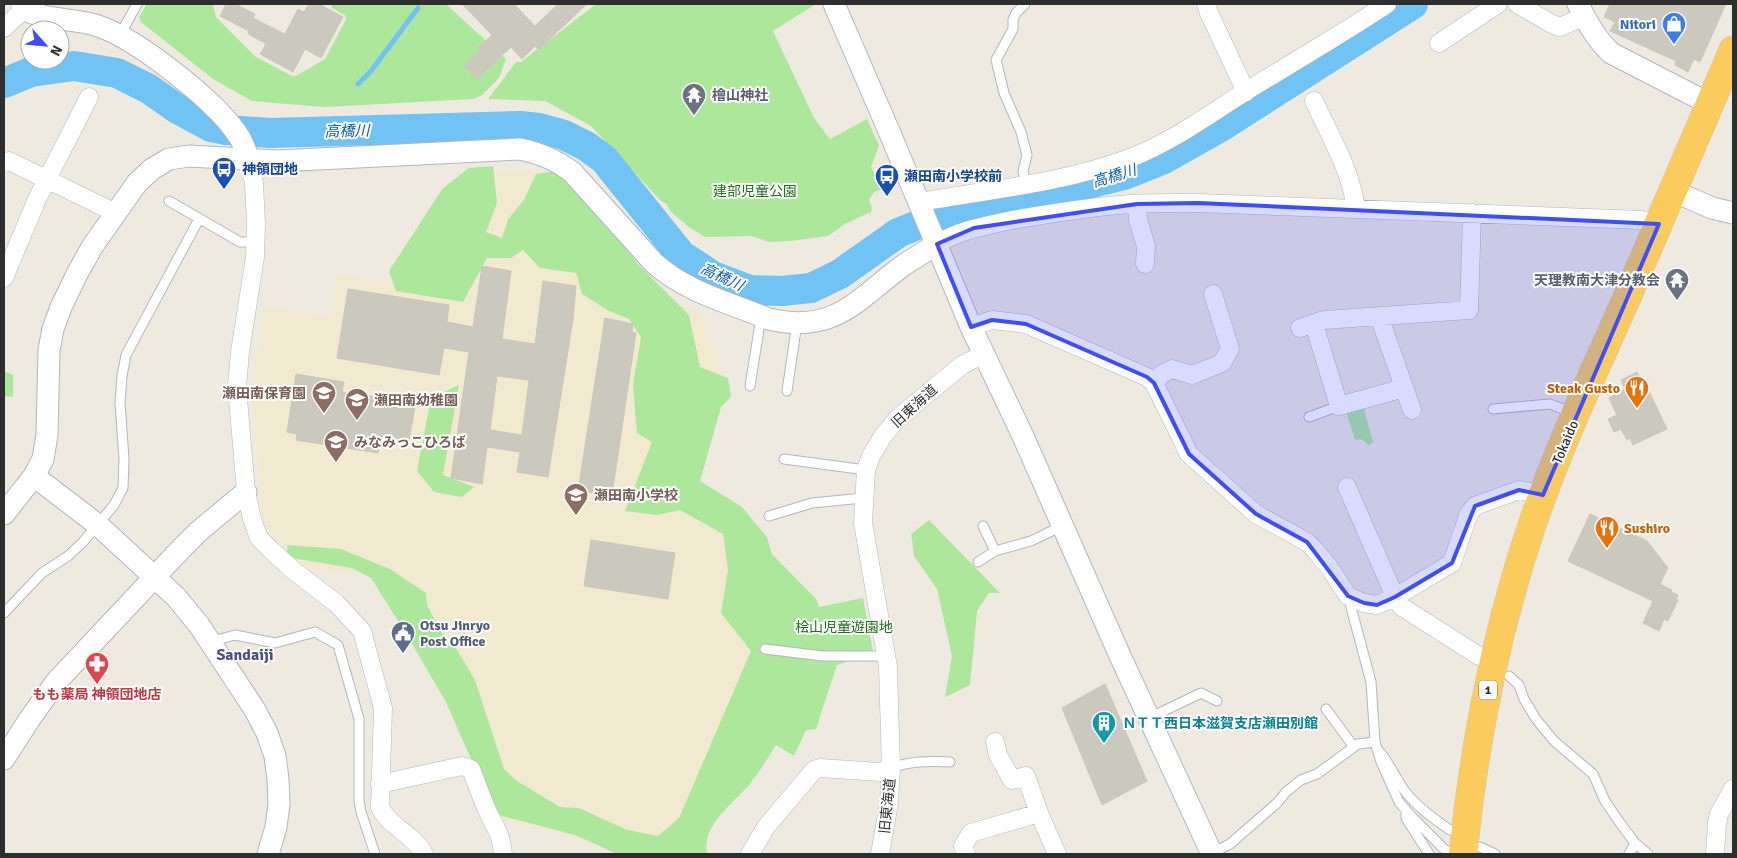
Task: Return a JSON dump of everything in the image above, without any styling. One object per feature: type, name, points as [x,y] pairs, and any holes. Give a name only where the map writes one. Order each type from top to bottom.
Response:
[{"type":"highway","name":"Tokaido","points":[[1472,851],[1473,775],[1494,663],[1516,576],[1543,495],[1576,414],[1733,50]]},
{"type":"street","points":[[834,4],[971,327],[1212,854]]},
{"type":"street","points":[[1206,4],[1208,13],[1246,92]]},
{"type":"street","points":[[1439,42],[1498,4]]},
{"type":"street","points":[[1517,4],[1560,27],[1581,10],[1602,44],[1611,53],[1710,104]]},
{"type":"street","points":[[4,28],[22,6],[36,16],[87,22],[120,35],[133,42],[219,112],[240,136],[247,154],[254,183],[256,242],[256,257],[240,352],[237,387],[246,492],[252,519],[259,538],[294,571],[336,603],[362,631],[383,708],[380,807],[384,816],[408,834],[424,854]]},
{"type":"street","points":[[921,206],[1047,181],[1130,158],[1194,126],[1377,6]]},
{"type":"street","points":[[4,278],[47,180],[89,97]]},
{"type":"street","points":[[1314,101],[1347,172],[1356,209]]},
{"type":"street","points":[[4,514],[34,476],[43,460],[45,451],[49,350],[53,329],[61,307],[77,274],[116,212],[137,183],[152,168],[169,159],[189,156],[247,154],[278,160],[520,149],[542,154],[559,162],[572,172],[665,273],[686,286],[761,316],[782,322],[797,323],[818,321],[838,315],[935,240],[974,228],[1034,216],[1120,205],[1198,203],[1642,220],[1659,224]]},
{"type":"street","points":[[4,162],[9,161],[116,212]]},
{"type":"street","points":[[1673,191],[1712,208],[1733,213]]},
{"type":"street","points":[[1137,204],[1138,220],[1146,246],[1145,264]]},
{"type":"street","points":[[1404,388],[1339,406],[1307,326],[1324,320],[1469,310],[1472,214]]},
{"type":"street","points":[[1154,383],[1162,374],[1172,369],[1192,375],[1222,363],[1230,349],[1213,294]]},
{"type":"street","points":[[1379,316],[1412,410]]},
{"type":"street","points":[[971,327],[992,320],[1026,324],[1146,376],[1154,383],[1189,454],[1256,514],[1311,546],[1329,567],[1348,596],[1364,603],[1376,605],[1395,597],[1452,563],[1469,513],[1475,506],[1519,490],[1543,495]]},
{"type":"street","name":"旧東海道","points":[[880,854],[889,803],[891,768],[888,667],[863,523],[866,470],[871,456],[883,436],[898,418],[962,365],[984,354]]},
{"type":"street","points":[[34,476],[98,525],[155,577],[187,610],[255,710],[267,732],[275,756],[279,804],[276,828],[268,854]]},
{"type":"street","points":[[1347,487],[1395,597],[1402,607],[1479,656]]},
{"type":"street","points":[[4,759],[56,682],[199,531],[246,492]]},
{"type":"street","points":[[995,742],[998,755],[1012,780],[1026,776],[1039,813],[1057,854]]},
{"type":"street","points":[[380,784],[462,766],[470,769],[502,841],[503,854]]},
{"type":"street","points":[[750,854],[766,827],[814,770],[820,768],[880,772],[891,768]]},
{"type":"street","points":[[1715,854],[1719,814],[1733,789]]},
{"type":"street","points":[[966,854],[963,846],[971,833],[1039,813]]},
{"type":"lane","points":[[120,35],[137,4]]},
{"type":"lane","points":[[1025,4],[1016,13],[1013,20],[1013,29],[996,60],[1004,93],[1021,132],[1027,155],[1023,171],[1026,184]]},
{"type":"lane","points":[[170,201],[240,242],[256,242]]},
{"type":"lane","points":[[4,612],[42,573],[68,556],[84,542],[114,505],[123,488],[125,466],[120,403],[126,355],[199,219]]},
{"type":"lane","points":[[750,386],[761,316]]},
{"type":"lane","points":[[787,392],[797,323]]},
{"type":"lane","points":[[1493,409],[1550,404],[1576,414]]},
{"type":"lane","points":[[1310,417],[1339,406]]},
{"type":"lane","points":[[784,459],[866,470]]},
{"type":"lane","points":[[769,516],[812,503],[864,498]]},
{"type":"lane","points":[[983,526],[995,551]]},
{"type":"lane","points":[[978,562],[995,551],[1032,541],[1063,526]]},
{"type":"lane","points":[[1348,596],[1371,682],[1376,745],[1381,762],[1399,802],[1445,850],[1455,854]]},
{"type":"lane","points":[[209,642],[235,635],[275,643],[315,632],[338,645],[359,719],[359,800],[375,854]]},
{"type":"lane","points":[[765,649],[823,656],[886,656]]},
{"type":"lane","points":[[1508,676],[1519,685],[1524,699],[1532,712],[1554,741],[1593,774],[1605,801],[1634,843],[1648,854]]},
{"type":"lane","points":[[1149,718],[1201,693],[1217,701]]},
{"type":"lane","points":[[1326,708],[1354,747]]},
{"type":"lane","points":[[1212,854],[1230,844],[1301,780],[1317,774],[1358,744],[1376,745]]},
{"type":"lane","points":[[1376,745],[1407,793],[1425,812],[1450,830]]},
{"type":"lane","points":[[891,768],[901,764],[928,761],[950,762]]},
{"type":"lane","points":[[1406,810],[1406,818],[1429,854]]},
{"type":"lane","points":[[1629,854],[1634,843]]},
{"type":"lane","points":[[1472,851],[1495,854]]},
{"type":"highlighted area","points":[[1198,203],[1659,224],[1543,495],[1519,490],[1475,506],[1452,563],[1395,597],[1377,605],[1364,603],[1348,596],[1307,542],[1256,514],[1189,454],[1154,383],[1147,377],[1026,324],[992,320],[971,327],[937,244],[974,228],[1137,204]]},
{"type":"shaded area","name":"瀬田南小学校","points":[[538,169],[568,192],[655,290],[682,306],[700,311],[725,376],[687,482],[759,532],[762,743],[691,845],[625,851],[502,819],[399,577],[312,569],[294,559],[272,538],[262,517],[254,409],[254,381],[263,307],[332,316],[337,275],[455,290],[475,172]]},
{"type":"green space","points":[[147,4],[213,4],[216,17],[256,57],[292,76],[296,76],[325,59],[346,19],[345,15],[332,8],[331,4],[446,4],[506,59],[499,78],[482,95],[474,99],[324,107],[252,101],[213,79],[141,22],[139,17]]},
{"type":"green space","name":"建部児童公園","points":[[596,4],[816,4],[773,31],[814,118],[830,139],[867,119],[879,146],[871,167],[883,189],[874,192],[869,200],[872,208],[871,212],[845,224],[828,236],[769,242],[751,236],[705,237],[672,213],[666,204],[660,200],[591,126],[545,101],[488,99],[516,62],[521,62]]},
{"type":"green space","name":"桧山児童遊園地","points":[[493,166],[497,203],[486,232],[502,238],[508,219],[524,200],[536,174],[555,171],[574,182],[638,264],[689,315],[700,367],[728,378],[731,397],[721,407],[700,481],[742,507],[767,537],[772,554],[816,599],[819,607],[863,598],[873,652],[848,652],[848,661],[837,665],[816,729],[806,730],[794,756],[776,745],[752,781],[714,823],[709,833],[707,854],[617,854],[575,835],[495,814],[446,702],[371,578],[352,568],[286,557],[288,545],[341,549],[390,569],[426,593],[427,605],[442,633],[454,645],[475,680],[504,769],[517,781],[560,807],[579,808],[627,830],[658,836],[679,818],[751,651],[721,613],[728,570],[723,534],[680,510],[657,515],[625,511],[652,442],[637,433],[633,385],[641,337],[629,319],[609,311],[582,294],[576,273],[540,268],[523,250],[511,258],[487,258],[463,302],[396,291],[389,271],[443,188],[469,168]]},
{"type":"green space","points":[[4,371],[13,375],[13,397],[4,396]]},
{"type":"green space","points":[[459,385],[443,475],[474,487],[462,497],[434,492],[417,471],[431,398]]},
{"type":"green space","points":[[1363,406],[1373,442],[1369,445],[1361,439],[1355,440],[1346,411]]},
{"type":"green space","points":[[929,520],[1000,593],[989,593],[977,611],[970,685],[945,697],[952,656],[937,589],[914,556],[911,534]]},
{"type":"building","points":[[226,4],[235,4],[255,14],[253,18],[285,34],[298,9],[304,12],[309,4],[319,4],[343,17],[321,58],[305,49],[293,72],[260,54],[266,44],[248,34],[249,31],[220,16]]},
{"type":"building","points":[[462,4],[514,4],[535,26],[558,4],[587,4],[538,50],[535,46],[522,59],[511,47],[477,79],[464,66],[480,50],[478,48],[492,35]]},
{"type":"building","name":"Nitori","points":[[1610,4],[1726,4],[1700,62],[1694,59],[1688,72],[1675,65],[1676,61],[1610,31],[1615,22],[1604,17]]},
{"type":"building","points":[[482,266],[511,271],[502,339],[535,344],[543,281],[576,286],[573,319],[548,477],[517,472],[520,452],[487,447],[482,484],[451,478],[469,352],[444,348],[439,375],[337,358],[348,289],[449,305],[447,322],[473,327]],"holes":[[[497,376],[529,380],[522,435],[490,430]]]},
{"type":"building","points":[[605,318],[633,324],[632,332],[636,333],[612,495],[578,491]]},
{"type":"building","points":[[1637,372],[1646,391],[1649,391],[1667,429],[1633,445],[1630,438],[1627,440],[1621,429],[1614,432],[1608,419],[1617,415],[1609,398],[1625,389],[1621,380]]},
{"type":"building","name":"みなみっこひろば","points":[[296,374],[344,382],[342,392],[395,400],[396,398],[416,401],[408,446],[380,441],[378,453],[296,440],[297,434],[287,432]]},
{"type":"building","points":[[1590,514],[1647,541],[1668,568],[1660,584],[1678,595],[1676,599],[1678,600],[1668,621],[1664,619],[1659,631],[1643,623],[1653,601],[1568,561]]},
{"type":"building","points":[[591,540],[675,553],[668,599],[584,586]]},
{"type":"building","name":"ＮＴＴ西日本滋賀支店瀬田別館","points":[[1105,684],[1147,781],[1102,805],[1062,708]]},
{"type":"waterway","name":"高橋川","points":[[4,83],[31,72],[74,66],[117,73],[149,89],[176,108],[211,127],[226,130],[270,133],[520,126],[539,128],[564,135],[586,146],[604,159],[681,255],[713,276],[750,290],[782,291],[811,288],[840,274],[898,233],[949,212],[1068,189],[1124,175],[1164,159],[1219,128],[1413,4]]},
{"type":"waterway","points":[[358,84],[371,71],[418,8]]},
{"type":"place","name":"Nitori","points":[[1674,45]]},
{"type":"place","name":"檜山神社","points":[[694,116]]},
{"type":"place","name":"神領団地","points":[[224,190]]},
{"type":"place","name":"瀬田南小学校前","points":[[887,197]]},
{"type":"place","name":"天理教南大津分教会","points":[[1677,301]]},
{"type":"place","name":"Steak Gusto","points":[[1637,409]]},
{"type":"place","name":"瀬田南保育園","points":[[324,414]]},
{"type":"place","name":"瀬田南幼稚園","points":[[357,421]]},
{"type":"place","name":"みなみっこひろば","points":[[336,463]]},
{"type":"place","name":"瀬田南小学校","points":[[576,516]]},
{"type":"place","name":"Sushiro","points":[[1607,549]]},
{"type":"place","name":"Otsu Jinryo Post Office","points":[[403,654]]},
{"type":"place","name":"もも薬局 神領団地店","points":[[97,685]]},
{"type":"place","name":"ＮＴＴ西日本滋賀支店瀬田別館","points":[[1104,744]]},
{"type":"district","name":"Sandaiji","points":[[245,654]]}]
